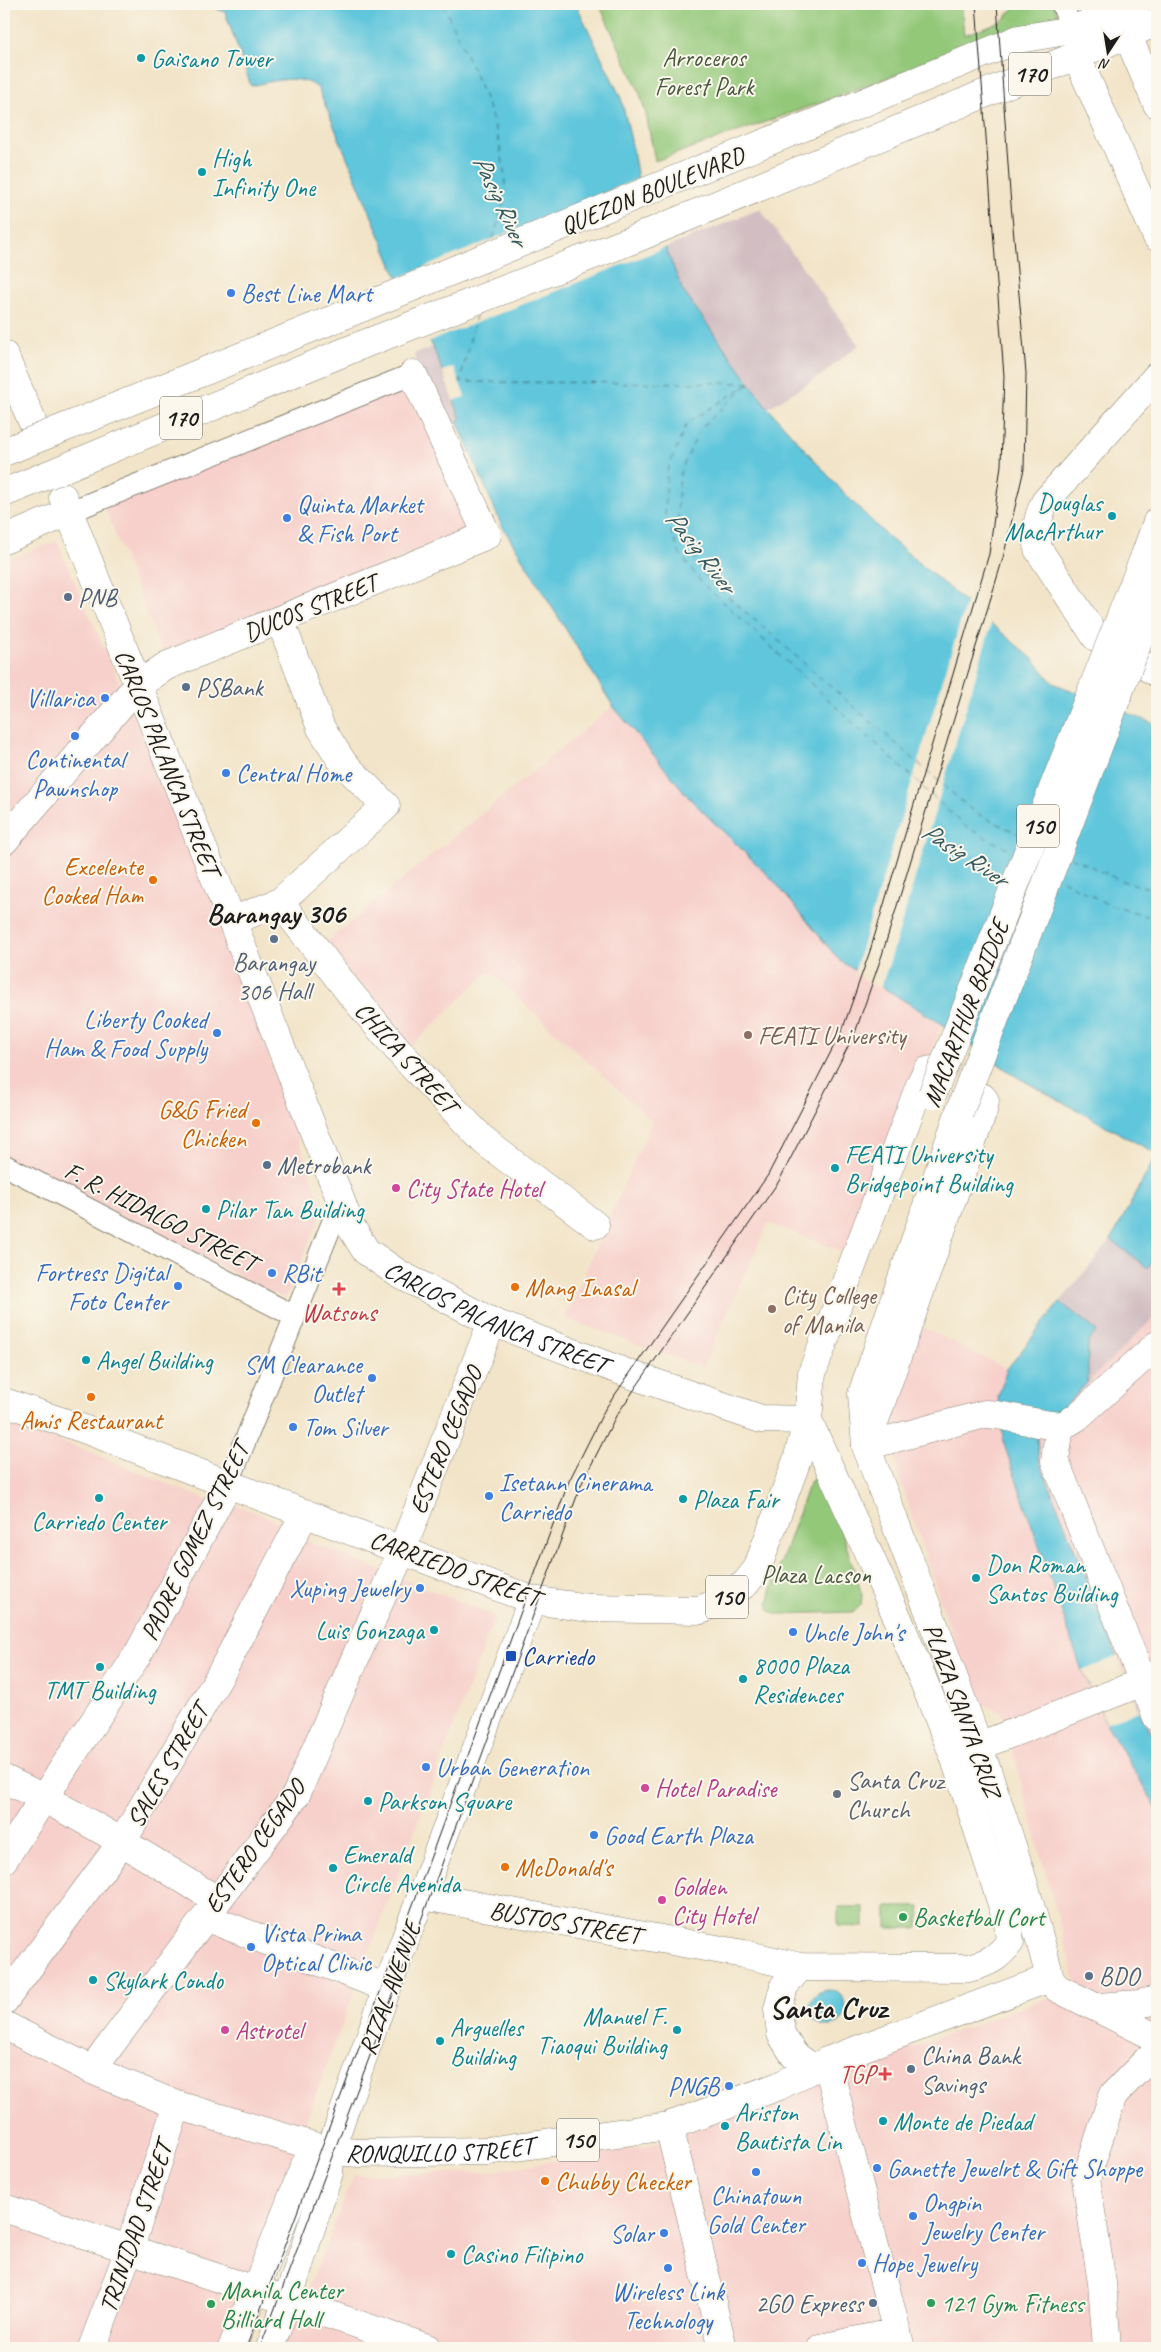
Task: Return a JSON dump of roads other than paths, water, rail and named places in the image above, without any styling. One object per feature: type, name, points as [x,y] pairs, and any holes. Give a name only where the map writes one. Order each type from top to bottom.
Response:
[{"type":"street","points":[[1062,4],[1074,42],[1157,237]]},
{"type":"street","name":"QUEZON BOULEVARD","points":[[4,493],[197,411],[632,240],[934,115],[1074,42],[1136,4]]},
{"type":"street","name":"QUEZON BOULEVARD","points":[[4,452],[1019,39],[1074,42],[1127,34],[1157,22]]},
{"type":"street","points":[[1127,34],[1157,44]]},
{"type":"street","points":[[1127,34],[1157,104]]},
{"type":"street","points":[[4,355],[9,383],[32,421]]},
{"type":"street","points":[[4,540],[66,504],[413,374]]},
{"type":"street","name":"DUCOS STREET","points":[[4,841],[137,686],[166,666],[487,535],[413,374]]},
{"type":"street","points":[[1096,637],[1038,549],[1036,537],[1039,514],[1045,502],[1157,376]]},
{"type":"street","name":"CARLOS PALANCA STREET","points":[[66,504],[232,921],[351,1227],[366,1251],[399,1274],[492,1322],[632,1375],[761,1419],[808,1420]]},
{"type":"street","name":"MACARTHUR BRIDGE","points":[[808,1420],[829,1370],[932,1083],[1157,522]]},
{"type":"street","name":"MACARTHUR BRIDGE","points":[[866,1446],[862,1394],[959,1113],[1157,592]]},
{"type":"street","points":[[232,921],[280,902],[386,806],[343,763],[321,728],[280,620]]},
{"type":"street","name":"CHICA STREET","points":[[280,902],[380,1029],[485,1142],[595,1225]]},
{"type":"street","points":[[866,1446],[983,1111],[985,1100],[982,1096]]},
{"type":"street","name":"F. R. HIDALGO STREET","points":[[4,1165],[294,1316]]},
{"type":"street","name":"PADRE GOMEZ STREET","points":[[4,1859],[138,1654],[228,1484],[341,1201]]},
{"type":"street","name":"ESTERO CEGADO","points":[[92,2070],[296,1794],[402,1550],[492,1322]]},
{"type":"street","points":[[866,1446],[984,1414],[1000,1414],[1054,1425],[1077,1417],[1157,1345]]},
{"type":"street","name":"CARRIEDO STREET","points":[[4,1402],[81,1428],[532,1600],[589,1608],[701,1610],[727,1597],[746,1583],[757,1569],[797,1460],[808,1420]]},
{"type":"street","name":"PLAZA SANTA CRUZ","points":[[808,1420],[899,1622],[954,1756],[1008,1923],[1010,1942],[1002,1954]]},
{"type":"street","points":[[1054,1425],[1055,1461],[1157,1717]]},
{"type":"street","name":"PLAZA SANTA CRUZ","points":[[866,1446],[979,1746],[1035,1918],[1050,1978]]},
{"type":"street","name":"SALES STREET","points":[[4,2001],[122,1842],[219,1677],[305,1513]]},
{"type":"street","name":"RIZAL AVENUE","points":[[270,2348],[329,2173],[330,2151],[387,1988],[423,1896],[532,1600]]},
{"type":"street","points":[[954,1756],[1143,1681]]},
{"type":"street","points":[[4,1779],[45,1798],[122,1842],[211,1908],[387,1988]]},
{"type":"street","name":"BUSTOS STREET","points":[[423,1896],[744,1954],[800,1967],[969,1968],[990,1963],[1002,1954]]},
{"type":"street","points":[[800,1967],[784,1986],[778,2009],[781,2034],[794,2055],[821,2065],[899,2340],[821,2348]]},
{"type":"street","points":[[1050,1978],[1057,1988],[1157,2038]]},
{"type":"street","name":"RONQUILLO STREET","points":[[4,2025],[92,2070],[177,2105],[330,2151],[359,2153],[487,2151],[669,2126],[779,2086],[821,2065],[1050,1978]]},
{"type":"street","points":[[1096,2007],[1139,2004],[1157,2000]]},
{"type":"street","points":[[1107,2348],[1102,2283],[1086,2179],[1113,2095],[1157,2050]]},
{"type":"street","name":"TRINIDAD STREET","points":[[92,2348],[129,2250],[177,2105]]},
{"type":"street","points":[[669,2126],[723,2348]]},
{"type":"street","points":[[232,2348],[305,2165],[330,2151]]},
{"type":"street","points":[[4,2208],[129,2250],[288,2299],[427,2348]]},
{"type":"water","name":"Pasig River","points":[[205,4],[576,4],[621,98],[638,179],[683,291],[768,408],[842,491],[886,535],[1033,659],[1053,683],[1157,725],[1157,1154],[1017,1077],[942,1024],[840,961],[773,880],[691,800],[613,706],[501,524],[457,421],[461,419],[433,347],[395,272],[318,88],[310,83],[294,79],[277,80],[251,86],[225,12]]},
{"type":"water","points":[[1157,1154],[1157,1265],[1153,1262],[1148,1268],[1111,1240]]},
{"type":"water","points":[[1060,1302],[1097,1331],[1088,1342],[1088,1382],[1037,1437],[1039,1460],[1139,1711],[1157,1744],[1157,1809],[1106,1723],[1082,1671],[1004,1444],[998,1397],[1007,1369]]},
{"type":"water","points":[[828,1990],[835,1991],[841,1995],[845,2001],[845,2015],[841,2021],[835,2025],[828,2026],[821,2025],[815,2021],[811,2015],[810,2008],[811,2001],[815,1995],[821,1991]]},
{"type":"tunnel","points":[[32,421],[61,494]]},
{"type":"tram line","points":[[246,2348],[420,1886],[569,1481],[605,1409],[768,1175],[843,1028],[870,951],[989,554],[1001,465],[1004,376],[976,4]]},
{"type":"tram line","points":[[260,2348],[432,1891],[581,1485],[616,1416],[779,1181],[855,1033],[882,955],[1003,558],[1024,469],[1026,373],[1010,193],[997,4]]},
{"type":"place","name":"Gaisano Tower","points":[[141,58]]},
{"type":"place","name":"High Infinity One","points":[[202,172]]},
{"type":"place","name":"Best Line Mart","points":[[231,293]]},
{"type":"place","name":"Douglas MacArthur","points":[[1112,516]]},
{"type":"place","name":"Quinta Market & Fish Port","points":[[287,518]]},
{"type":"place","name":"PNB","points":[[68,597]]},
{"type":"place","name":"PSBank","points":[[186,687]]},
{"type":"place","name":"Villarica","points":[[105,698]]},
{"type":"place","name":"Continental Pawnshop","points":[[75,736]]},
{"type":"place","name":"Central Home","points":[[226,773]]},
{"type":"place","name":"Excelente Cooked Ham","points":[[153,880]]},
{"type":"place","name":"Barangay 306 Hall","points":[[274,939]]},
{"type":"place","name":"Liberty Cooked Ham & Food Supply","points":[[217,1033]]},
{"type":"place","name":"FEATI University","points":[[748,1035]]},
{"type":"place","name":"G&G Fried Chicken","points":[[256,1123]]},
{"type":"place","name":"Metrobank","points":[[267,1165]]},
{"type":"place","name":"FEATI University Bridgepoint Building","points":[[835,1168]]},
{"type":"place","name":"City State Hotel","points":[[396,1188]]},
{"type":"place","name":"Pilar Tan Building","points":[[206,1209]]},
{"type":"place","name":"RBit","points":[[272,1273]]},
{"type":"place","name":"Fortress Digital Foto Center","points":[[178,1286]]},
{"type":"place","name":"Mang Inasal","points":[[515,1287]]},
{"type":"place","name":"Watsons","points":[[339,1289]]},
{"type":"place","name":"City College of Manila","points":[[772,1309]]},
{"type":"place","name":"Angel Building","points":[[86,1360]]},
{"type":"place","name":"SM Clearance Outlet","points":[[372,1378]]},
{"type":"place","name":"Amis Restaurant","points":[[91,1397]]},
{"type":"place","name":"Tom Silver","points":[[293,1427]]},
{"type":"place","name":"Isetann Cinerama Carriedo","points":[[489,1496]]},
{"type":"place","name":"Carriedo Center","points":[[99,1498]]},
{"type":"place","name":"Plaza Fair","points":[[683,1499]]},
{"type":"place","name":"Don Roman Santos Building","points":[[976,1578]]},
{"type":"place","name":"Xuping Jewelry","points":[[420,1588]]},
{"type":"place","name":"Luis Gonzaga","points":[[434,1630]]},
{"type":"place","name":"Uncle John's","points":[[793,1632]]},
{"type":"place","name":"Carriedo","points":[[511,1656]]},
{"type":"place","name":"TMT Building","points":[[100,1667]]},
{"type":"place","name":"8000 Plaza Residences","points":[[743,1679]]},
{"type":"place","name":"Urban Generation","points":[[426,1767]]},
{"type":"place","name":"Hotel Paradise","points":[[645,1788]]},
{"type":"place","name":"Santa Cruz Church","points":[[837,1794]]},
{"type":"place","name":"Parkson Square","points":[[368,1801]]},
{"type":"place","name":"Good Earth Plaza","points":[[594,1835]]},
{"type":"place","name":"McDonald's","points":[[505,1867]]},
{"type":"place","name":"Emerald Circle Avenida","points":[[333,1868]]},
{"type":"place","name":"Golden City Hotel","points":[[662,1900]]},
{"type":"place","name":"Basketball Cort","points":[[903,1917]]},
{"type":"place","name":"Vista Prima Optical Clinic","points":[[251,1947]]},
{"type":"place","name":"BDO","points":[[1089,1976]]},
{"type":"place","name":"Skylark Condo","points":[[93,1980]]},
{"type":"place","name":"Astrotel","points":[[225,2030]]},
{"type":"place","name":"Manuel F. Tiaoqui Building","points":[[677,2030]]},
{"type":"place","name":"Arguelles Building","points":[[440,2041]]},
{"type":"place","name":"China Bank Savings","points":[[911,2069]]},
{"type":"place","name":"TGP","points":[[885,2074]]},
{"type":"place","name":"PNGB","points":[[729,2086]]},
{"type":"place","name":"Monte de Piedad","points":[[883,2121]]},
{"type":"place","name":"Ariston Bautista Lin","points":[[725,2126]]},
{"type":"place","name":"Ganette Jewelrt & Gift Shoppe","points":[[877,2168]]},
{"type":"place","name":"Chinatown Gold Center","points":[[756,2172]]},
{"type":"place","name":"Chubby Checker","points":[[545,2181]]},
{"type":"place","name":"Ongpin Jewelry Center","points":[[913,2216]]},
{"type":"place","name":"Solar","points":[[664,2233]]},
{"type":"place","name":"Casino Filipino","points":[[451,2254]]},
{"type":"place","name":"Hope Jewelry","points":[[862,2263]]},
{"type":"place","name":"Wireless Link Technology","points":[[668,2268]]},
{"type":"place","name":"2GO Express","points":[[873,2303]]},
{"type":"place","name":"121 Gym Fitness","points":[[931,2303]]},
{"type":"place","name":"Manila Center Billiard Hall","points":[[211,2304]]},
{"type":"district","name":"Barangay 306","points":[[276,913]]},
{"type":"district","name":"Santa Cruz","points":[[828,2008]]},
{"type":"park label","name":"Arroceros Forest Park","points":[[704,72]]},
{"type":"park label","name":"Plaza Lacson","points":[[816,1574]]}]
